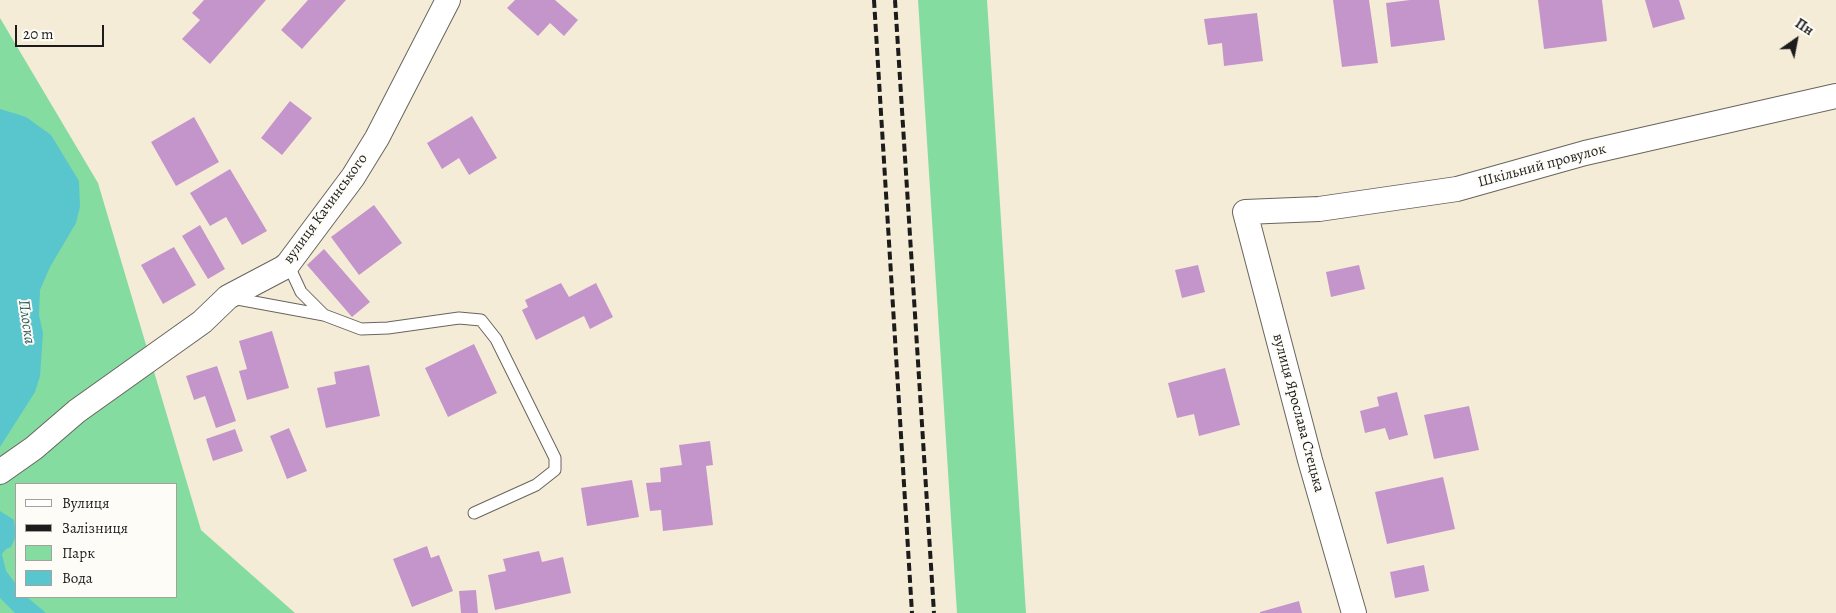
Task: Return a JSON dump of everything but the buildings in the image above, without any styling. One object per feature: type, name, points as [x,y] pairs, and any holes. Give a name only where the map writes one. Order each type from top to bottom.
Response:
[{"type":"street","name":"вулиця Качинського","points":[[0,472],[34,448],[77,412],[202,322],[228,297],[288,264],[353,177],[377,138],[448,0]]},
{"type":"street","name":"Шкільний провулок","points":[[1245,212],[1319,210],[1457,189],[1585,153],[1836,96]]},
{"type":"street","name":"вулиця Ярослава Стецька","points":[[1245,212],[1310,460],[1354,613]]},
{"type":"lane","points":[[288,264],[301,292],[324,315]]},
{"type":"lane","points":[[228,297],[324,315],[360,329],[388,328],[458,318],[481,320],[496,339],[555,458],[555,470],[536,485],[474,513]]},
{"type":"green space","points":[[918,0],[987,0],[1026,613],[957,613]]},
{"type":"green space","points":[[0,18],[98,183],[201,530],[295,613],[0,613]]},
{"type":"water","name":"Плоска","points":[[0,109],[26,117],[51,135],[79,181],[80,207],[76,223],[50,267],[40,290],[39,315],[43,333],[40,376],[35,392],[0,447]]},
{"type":"water","points":[[0,511],[14,520],[15,538],[11,547],[2,554],[6,571],[15,583],[15,598],[28,598],[46,613],[15,613],[0,598]]},
{"type":"railway","points":[[874,0],[912,613]]},
{"type":"railway","points":[[895,0],[934,613]]}]
